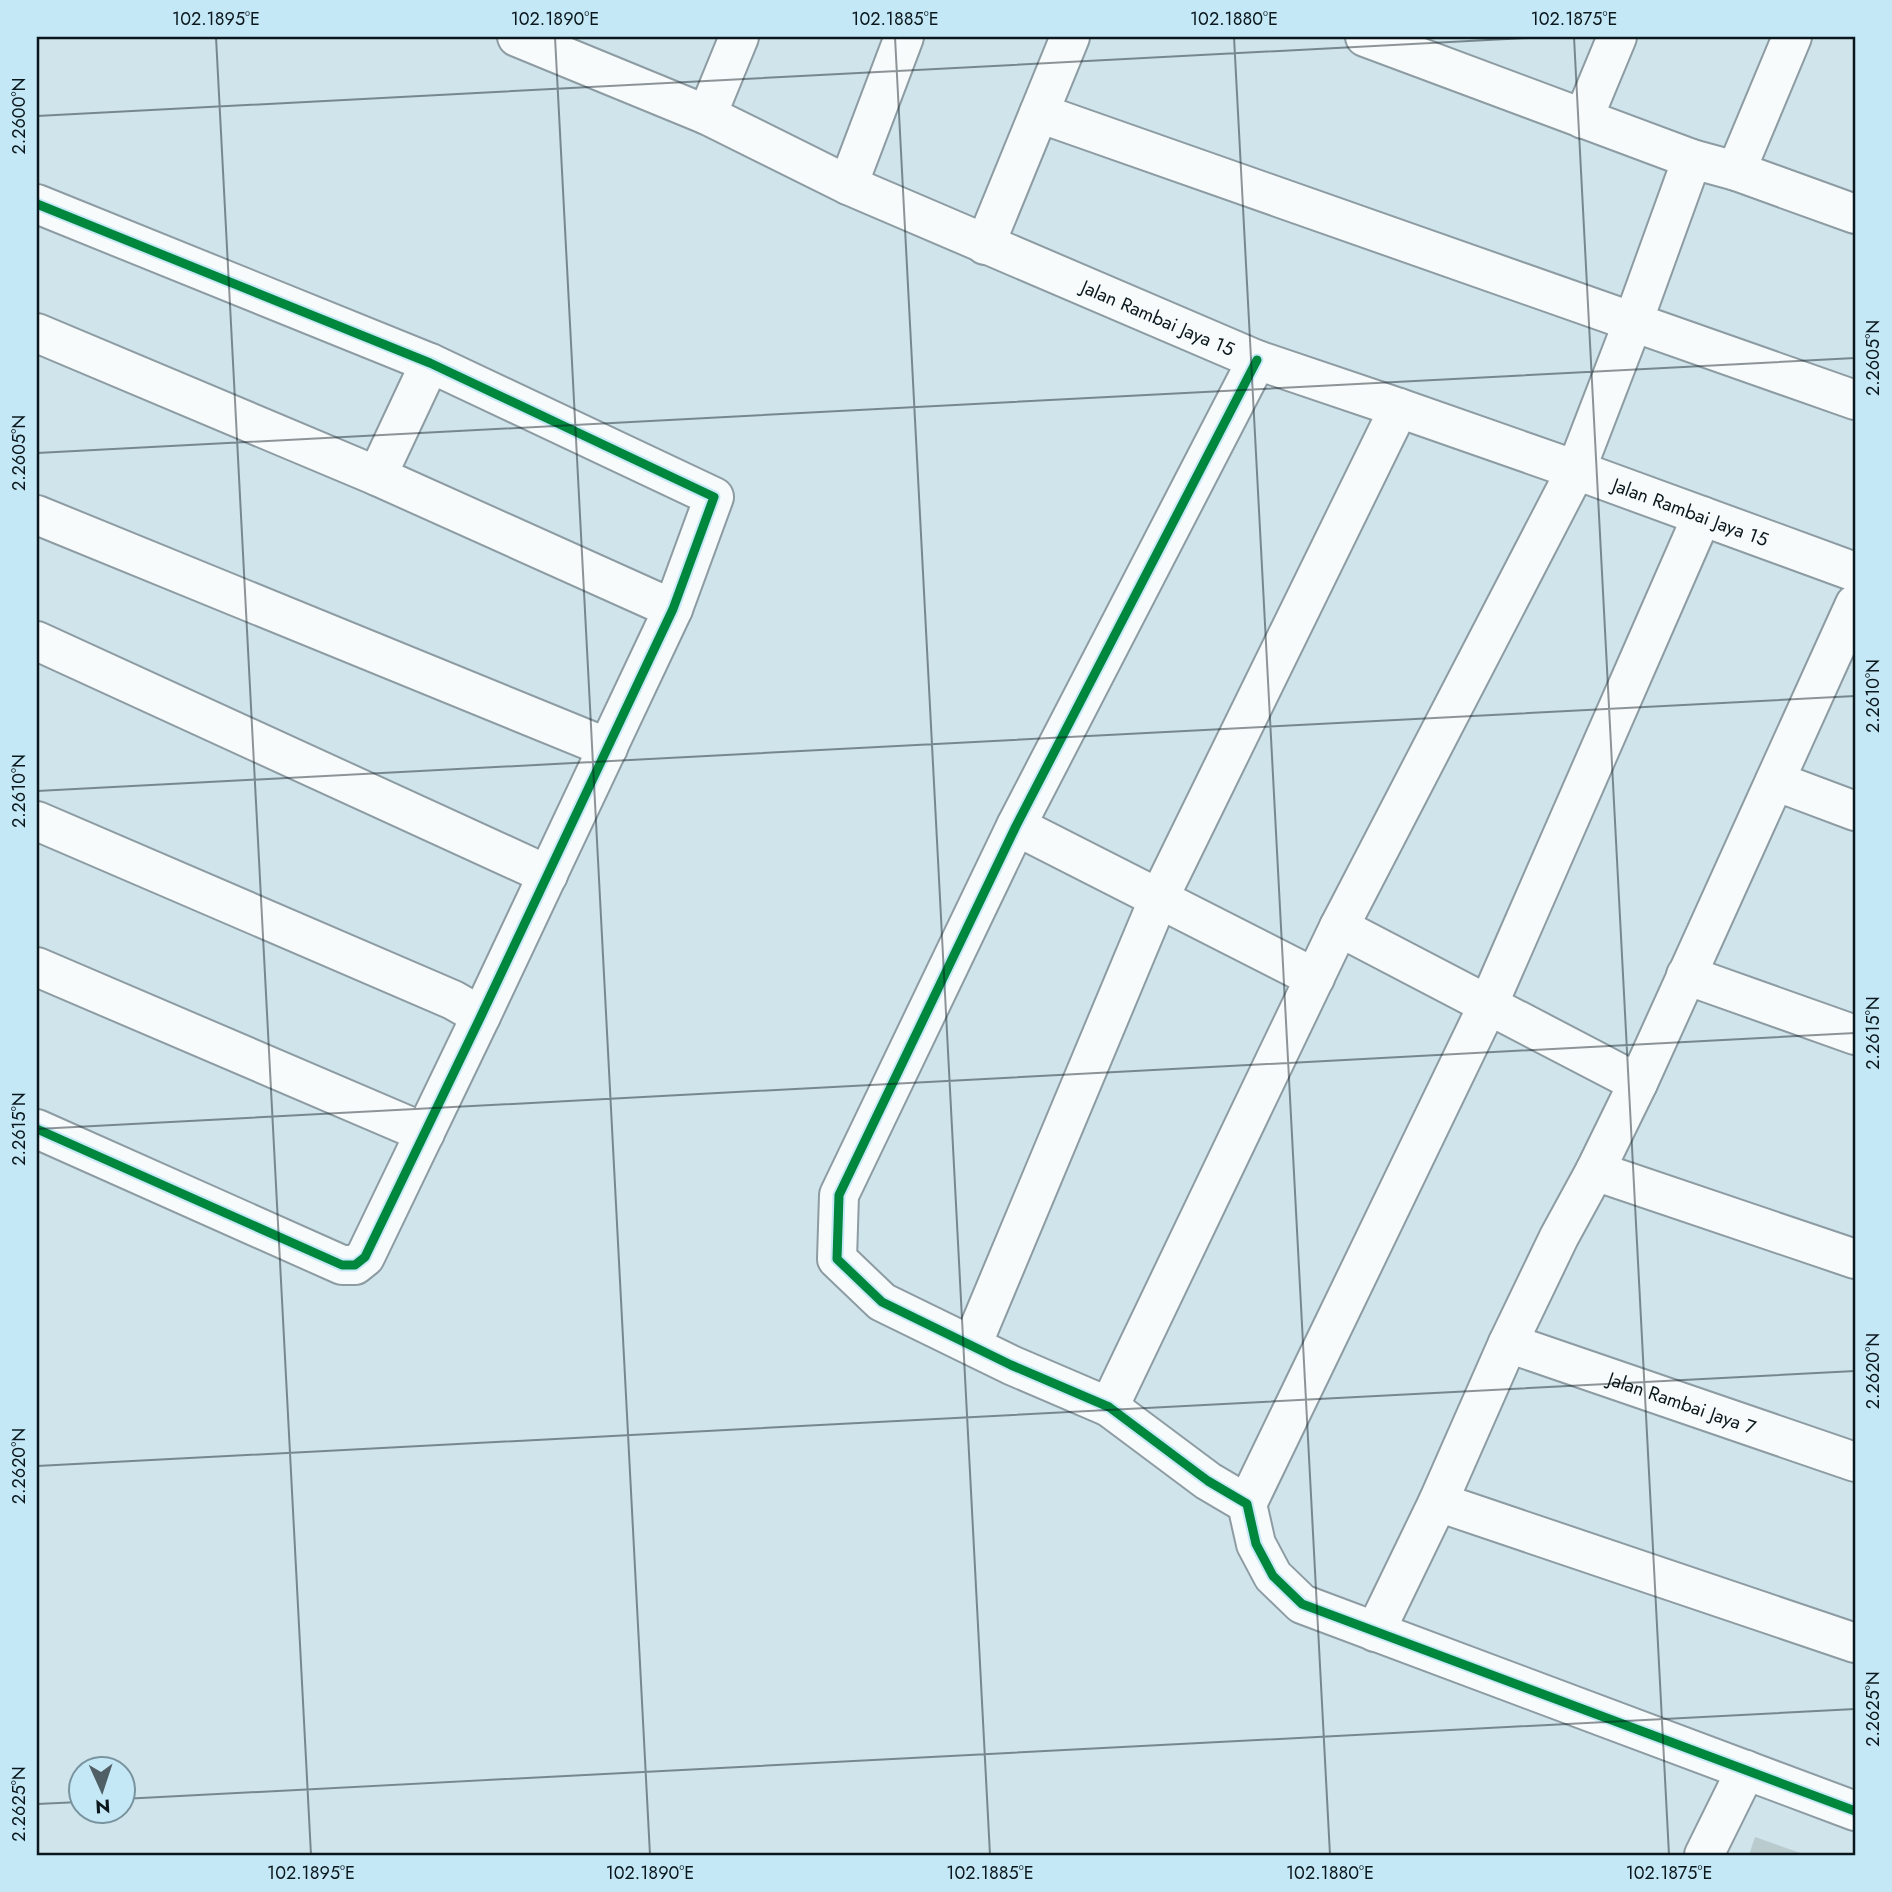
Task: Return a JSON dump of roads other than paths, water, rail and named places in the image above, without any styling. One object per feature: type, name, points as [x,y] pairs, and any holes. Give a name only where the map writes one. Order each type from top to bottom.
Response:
[{"type":"street","name":"Jalan Rambai Jaya 15","points":[[517,37],[707,115],[848,186],[1257,360],[1576,470],[1855,572]]},
{"type":"street","points":[[707,115],[738,37]]},
{"type":"street","points":[[848,186],[904,37]]},
{"type":"street","points":[[985,245],[1070,37]]},
{"type":"street","points":[[1365,37],[1430,48],[1583,118],[1692,159],[1736,171],[1855,214]]},
{"type":"street","points":[[1583,118],[1617,37]]},
{"type":"street","points":[[1736,171],[1792,37]]},
{"type":"street","points":[[1039,113],[1855,400]]},
{"type":"street","points":[[1109,1407],[1339,927],[1576,470],[1692,159]]},
{"type":"street","points":[[37,204],[430,363],[714,497],[673,609],[365,1257],[355,1265],[342,1265],[37,1129]]},
{"type":"street","points":[[37,333],[377,476],[673,609]]},
{"type":"street","points":[[1247,1504],[1208,1480],[1109,1407],[1011,1365],[882,1302],[837,1259],[839,1195],[1016,826],[1257,360]]},
{"type":"street","points":[[377,476],[430,363]]},
{"type":"street","points":[[971,1345],[1159,898],[1399,408]]},
{"type":"street","points":[[37,515],[608,748]]},
{"type":"street","points":[[1702,516],[1488,1005],[1247,1504],[1256,1544],[1273,1576],[1302,1604],[1855,1811]]},
{"type":"street","points":[[1375,1632],[1438,1502],[1508,1343],[1638,1083],[1855,604]]},
{"type":"street","points":[[37,641],[548,875]]},
{"type":"street","points":[[1775,781],[1855,811]]},
{"type":"street","points":[[37,821],[453,1000],[481,1016]]},
{"type":"street","points":[[1016,826],[1315,978]]},
{"type":"street","points":[[1339,927],[1638,1083]]},
{"type":"street","points":[[37,967],[425,1133]]},
{"type":"street","points":[[1686,975],[1855,1035]]},
{"type":"street","points":[[1595,1171],[1855,1259]]},
{"type":"street","name":"Jalan Rambai Jaya 7","points":[[1508,1343],[1855,1462]]},
{"type":"street","points":[[1438,1502],[1855,1643]]},
{"type":"street","points":[[1704,1855],[1746,1770]]}]
